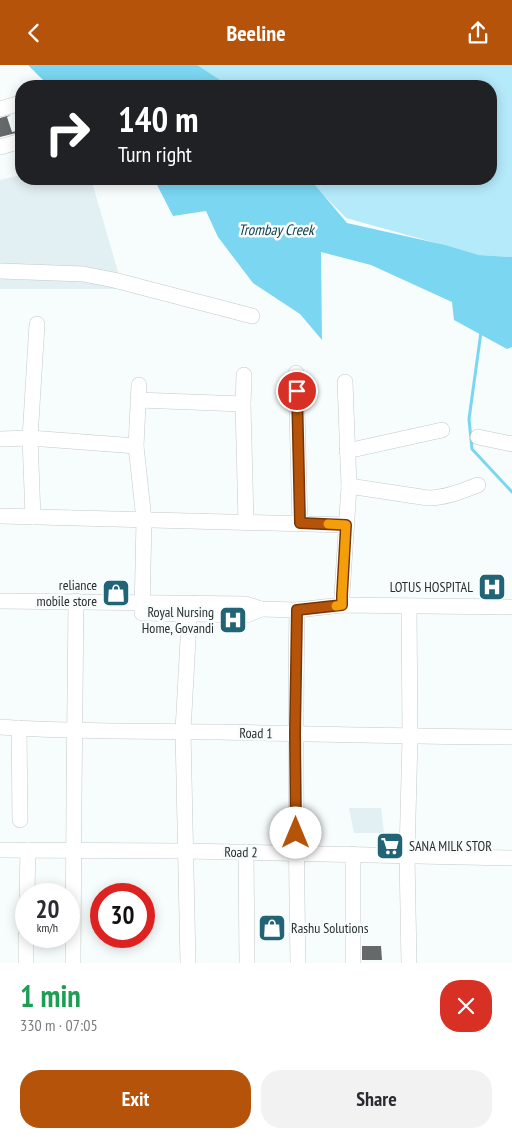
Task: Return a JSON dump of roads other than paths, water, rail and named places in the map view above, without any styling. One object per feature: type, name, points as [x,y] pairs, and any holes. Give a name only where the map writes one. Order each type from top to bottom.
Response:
[{"type":"street","points":[[0,109],[15,105]]},
{"type":"street","points":[[0,147],[15,143]]},
{"type":"street","points":[[0,271],[84,274],[252,316]]},
{"type":"street","points":[[33,517],[30,438],[37,324]]},
{"type":"street","points":[[296,373],[300,523]]},
{"type":"street","points":[[244,375],[246,522]]},
{"type":"street","points":[[342,605],[349,486],[345,383]]},
{"type":"street","points":[[142,608],[144,520],[136,446],[138,392],[243,404]]},
{"type":"street","points":[[348,451],[442,430]]},
{"type":"street","points":[[478,437],[512,444]]},
{"type":"street","points":[[0,439],[30,438],[136,446]]},
{"type":"street","points":[[349,486],[434,498],[478,485]]},
{"type":"street","points":[[0,516],[346,525]]},
{"type":"street","points":[[0,601],[142,608],[190,608],[246,604],[261,609],[297,610],[342,605],[512,607]]},
{"type":"street","points":[[0,610],[76,606]]},
{"type":"street","points":[[73,963],[72,850],[76,606]]},
{"type":"street","points":[[409,607],[410,737],[407,855],[409,963]]},
{"type":"street","points":[[188,963],[183,731],[190,608]]},
{"type":"street","points":[[297,610],[295,733],[298,963]]},
{"type":"street","name":"Road 1","points":[[0,727],[75,731],[512,737]]},
{"type":"street","points":[[19,728],[20,821]]},
{"type":"street","name":"Road 2","points":[[0,850],[186,851],[512,858]]},
{"type":"street","points":[[27,883],[28,850]]},
{"type":"street","points":[[246,852],[247,963]]},
{"type":"street","points":[[352,854],[353,963]]},
{"type":"street","points":[[26,948],[26,963]]},
{"type":"waterway","points":[[481,332],[469,419],[472,449],[512,492]]},
{"type":"place","name":"LOTUS HOSPITAL","points":[[492,587]]},
{"type":"place","name":"reliance mobile store","points":[[116,593]]},
{"type":"place","name":"Royal Nursing Home, Govandi","points":[[233,620]]},
{"type":"place","name":"SANA MILK STOR","points":[[390,846]]},
{"type":"place","name":"Rashu Solutions","points":[[272,928]]},
{"type":"water label","name":"Trombay Creek","points":[[276,229]]}]
